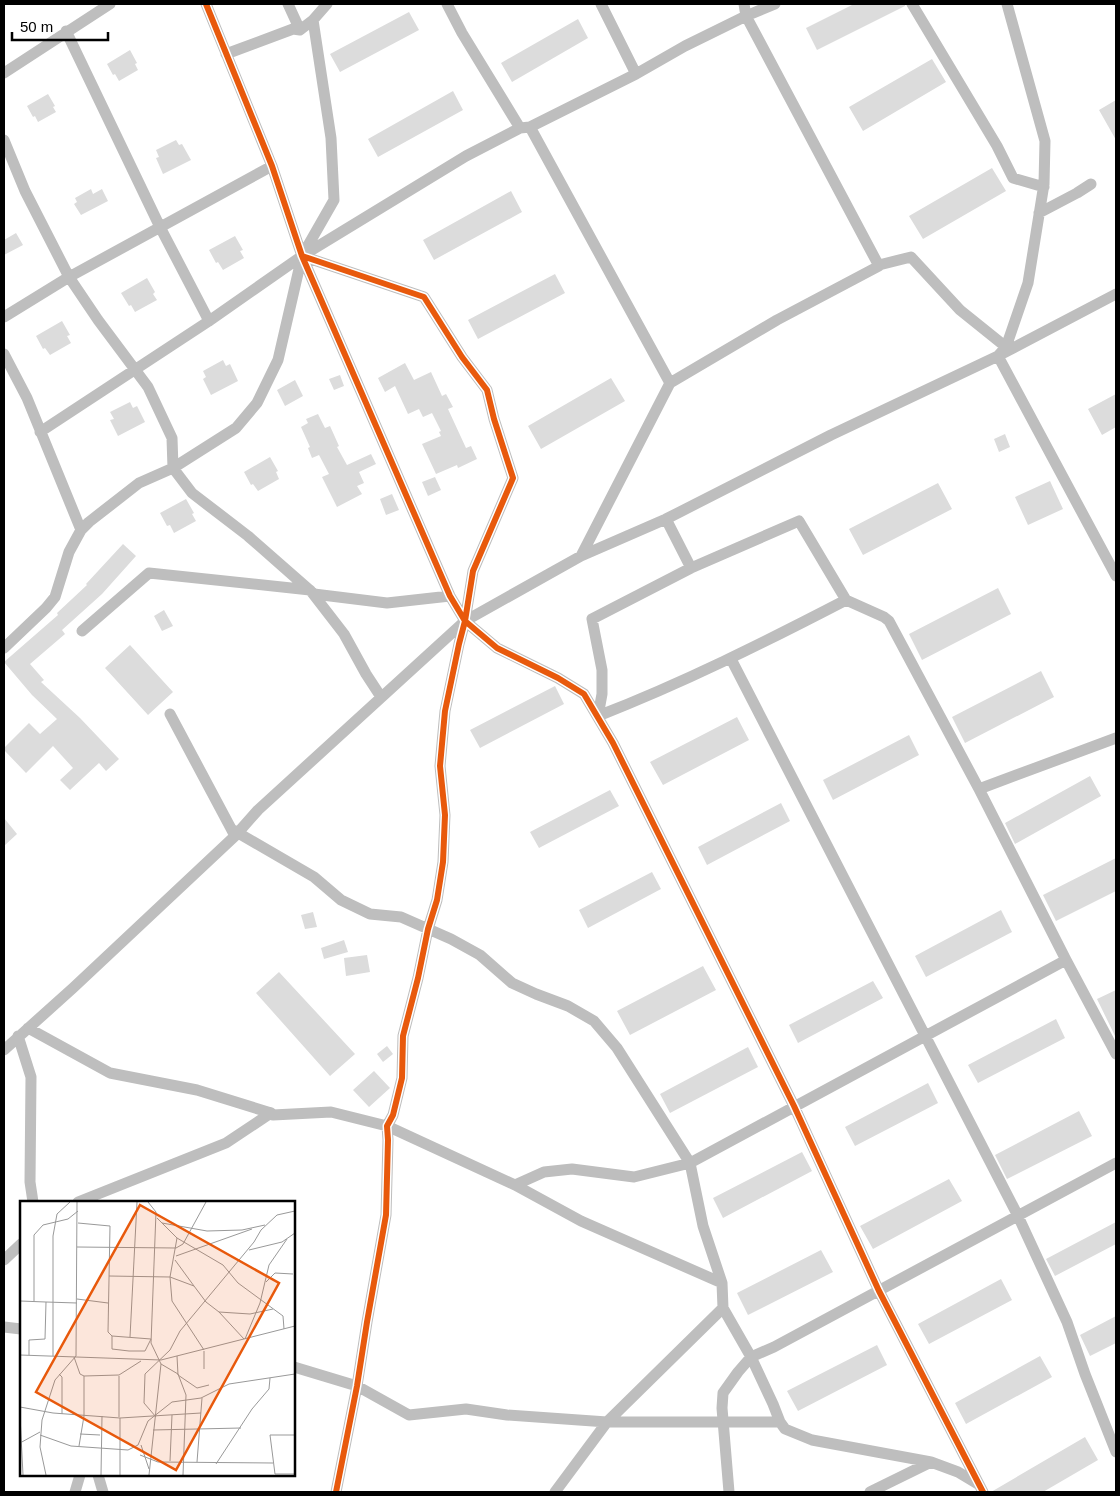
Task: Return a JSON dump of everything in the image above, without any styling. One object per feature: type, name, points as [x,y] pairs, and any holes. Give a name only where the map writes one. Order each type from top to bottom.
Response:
[{"type":"street","points":[[4,73],[110,4]]},
{"type":"street","points":[[206,4],[272,166],[302,256],[450,596],[465,621],[497,648],[558,678],[584,694],[598,716],[794,1106],[879,1291],[981,1488]]},
{"type":"street","points":[[288,4],[300,30]]},
{"type":"street","points":[[226,54],[293,30],[300,30],[314,20],[327,4]]},
{"type":"street","points":[[447,4],[462,33],[525,127],[670,383]]},
{"type":"street","points":[[601,4],[636,74]]},
{"type":"street","points":[[744,4],[746,16],[879,264]]},
{"type":"street","points":[[40,432],[209,321],[302,256],[466,156],[636,74],[685,46],[775,4]]},
{"type":"street","points":[[912,4],[997,146],[1013,178],[1044,187]]},
{"type":"street","points":[[1002,352],[1028,283],[1044,187],[1045,141],[1007,4]]},
{"type":"street","points":[[4,648],[55,597],[69,552],[81,530],[89,522],[139,483],[173,468],[236,428],[257,403],[278,360],[302,256],[334,200],[331,138],[314,20]]},
{"type":"street","points":[[66,31],[160,227],[209,321]]},
{"type":"street","points":[[4,140],[25,191],[69,277],[98,320],[148,387],[172,438],[173,468],[192,493],[248,536],[314,594],[387,603],[450,596]]},
{"type":"street","points":[[4,317],[69,277],[272,166]]},
{"type":"street","points":[[1039,213],[1091,184]]},
{"type":"street","points":[[302,256],[424,297],[462,357],[487,390],[494,419],[513,478],[473,571],[465,621],[445,711],[440,766],[445,815],[443,862],[437,900],[428,929],[403,1036],[402,1078],[393,1115],[387,1126],[386,1215],[357,1386],[336,1492]]},
{"type":"street","points":[[581,556],[670,383],[777,320],[879,266],[879,264],[910,258],[1002,352],[1116,576]]},
{"type":"street","points":[[4,1050],[80,982],[258,810],[465,621],[581,556],[666,519],[1116,294]]},
{"type":"street","points":[[4,354],[27,398],[81,530]]},
{"type":"street","points":[[666,519],[691,568]]},
{"type":"street","points":[[598,716],[602,694],[602,670],[592,618],[691,568],[799,521],[846,600],[889,621],[979,789],[1116,1054]]},
{"type":"street","points":[[82,631],[149,573],[310,590],[344,634],[381,697]]},
{"type":"street","points":[[598,716],[643,699],[731,659],[846,600]]},
{"type":"street","points":[[731,659],[1018,1216],[1067,1322],[1116,1452]]},
{"type":"street","points":[[170,714],[235,832],[314,877],[341,900],[370,914],[401,916],[451,939],[480,955],[512,983],[568,1006],[594,1021],[617,1048],[690,1162],[703,1226],[722,1283],[722,1308],[751,1357],[780,1422],[785,1429],[812,1440],[931,1462],[958,1472],[981,1488]]},
{"type":"street","points":[[979,789],[1116,738]]},
{"type":"street","points":[[515,1185],[544,1172],[572,1169],[634,1177],[690,1162],[1066,960]]},
{"type":"street","points":[[28,1028],[110,1073],[197,1090],[273,1115],[331,1112],[387,1126],[515,1185],[581,1220],[722,1283]]},
{"type":"street","points":[[18,1036],[31,1077],[30,1182],[33,1201]]},
{"type":"street","points":[[81,1201],[226,1143],[271,1113]]},
{"type":"street","points":[[729,1492],[722,1422],[723,1393],[751,1357],[774,1347],[1116,1163]]},
{"type":"street","points":[[4,1260],[20,1245]]},
{"type":"street","points":[[555,1492],[607,1422],[722,1308]]},
{"type":"street","points":[[4,1327],[20,1329]]},
{"type":"street","points":[[295,1367],[357,1386],[409,1415],[466,1409],[507,1415],[607,1422],[780,1422]]},
{"type":"street","points":[[870,1492],[931,1462]]},
{"type":"street","points":[[75,1492],[80,1476]]},
{"type":"street","points":[[98,1476],[102,1492]]},
{"type":"building","points":[[854,4],[905,4],[905,6],[817,50],[806,28]]},
{"type":"building","points":[[409,12],[419,30],[340,72],[330,54]]},
{"type":"building","points":[[578,19],[588,38],[512,82],[501,63]]},
{"type":"building","points":[[130,50],[137,63],[135,64],[138,70],[119,81],[107,64]]},
{"type":"building","points":[[932,59],[946,82],[863,131],[849,107]]},
{"type":"building","points":[[453,91],[463,110],[378,157],[368,139]]},
{"type":"building","points":[[48,94],[55,106],[53,107],[56,112],[38,122],[27,106]]},
{"type":"building","points":[[1116,100],[1116,140],[1099,110]]},
{"type":"building","points":[[176,140],[179,145],[182,144],[191,160],[163,174],[156,158],[159,157],[156,150]]},
{"type":"building","points":[[992,168],[1006,191],[923,239],[909,216]]},
{"type":"building","points":[[91,189],[93,194],[102,189],[108,201],[81,215],[74,204],[77,202],[75,198]]},
{"type":"building","points":[[511,191],[522,212],[434,260],[423,240]]},
{"type":"building","points":[[16,233],[23,245],[4,255],[4,240]]},
{"type":"building","points":[[235,236],[243,250],[240,251],[244,258],[223,270],[218,262],[216,263],[209,250]]},
{"type":"building","points":[[555,274],[565,293],[478,339],[468,320]]},
{"type":"building","points":[[147,278],[157,300],[135,312],[121,293]]},
{"type":"building","points":[[62,321],[70,335],[67,336],[71,343],[50,355],[45,348],[43,349],[36,336]]},
{"type":"building","points":[[223,360],[226,366],[230,364],[238,381],[211,395],[203,379],[206,377],[203,371]]},
{"type":"building","points":[[405,363],[414,380],[431,372],[442,396],[446,394],[453,407],[448,409],[466,448],[471,446],[477,459],[458,468],[457,465],[436,474],[422,444],[441,436],[439,432],[441,431],[432,413],[423,417],[419,409],[408,414],[395,386],[385,392],[378,378]]},
{"type":"building","points":[[340,375],[344,386],[334,390],[329,379]]},
{"type":"building","points":[[611,378],[625,401],[541,449],[528,426]]},
{"type":"building","points":[[295,380],[303,396],[285,406],[277,390]]},
{"type":"building","points":[[1116,394],[1116,427],[1102,435],[1088,409]]},
{"type":"building","points":[[130,402],[133,408],[137,406],[145,422],[118,436],[110,420],[114,419],[110,412]]},
{"type":"building","points":[[318,414],[325,428],[330,426],[339,446],[337,447],[347,465],[371,454],[376,464],[359,472],[364,483],[357,486],[362,494],[337,507],[322,477],[329,474],[319,455],[312,458],[308,448],[310,447],[301,427],[308,423],[306,419]]},
{"type":"building","points":[[1005,434],[1010,447],[999,452],[994,439]]},
{"type":"building","points":[[270,457],[278,471],[276,472],[279,479],[258,491],[253,484],[251,485],[244,472]]},
{"type":"building","points":[[435,477],[441,490],[428,496],[422,482]]},
{"type":"building","points":[[1050,481],[1063,509],[1028,525],[1015,497]]},
{"type":"building","points":[[938,483],[952,509],[863,555],[849,529]]},
{"type":"building","points":[[392,494],[399,510],[386,515],[380,499]]},
{"type":"building","points":[[186,499],[196,521],[174,533],[170,525],[167,526],[160,513]]},
{"type":"building","points":[[123,544],[136,556],[102,594],[62,630],[65,634],[30,664],[44,680],[41,682],[80,718],[119,759],[106,771],[99,763],[70,790],[60,780],[73,768],[53,746],[26,773],[4,750],[29,723],[40,734],[57,719],[32,695],[4,662],[58,615],[57,613],[87,585]]},
{"type":"building","points":[[998,588],[1011,614],[922,660],[909,634]]},
{"type":"building","points":[[164,610],[173,626],[162,631],[154,616]]},
{"type":"building","points":[[130,645],[173,692],[148,715],[105,668]]},
{"type":"building","points":[[1041,671],[1054,697],[965,743],[952,717]]},
{"type":"building","points":[[555,686],[564,704],[480,748],[470,730]]},
{"type":"building","points":[[737,717],[749,740],[663,785],[650,762]]},
{"type":"building","points":[[909,735],[919,755],[833,800],[823,780]]},
{"type":"building","points":[[1090,776],[1101,796],[1015,844],[1005,823]]},
{"type":"building","points":[[610,790],[619,806],[539,848],[530,832]]},
{"type":"building","points":[[781,803],[790,821],[707,865],[698,847]]},
{"type":"building","points":[[4,818],[17,834],[4,846]]},
{"type":"building","points":[[1116,858],[1116,891],[1056,921],[1043,895]]},
{"type":"building","points":[[652,872],[661,889],[588,928],[579,910]]},
{"type":"building","points":[[1001,910],[1012,932],[926,977],[915,956]]},
{"type":"building","points":[[313,912],[317,927],[305,929],[301,915]]},
{"type":"building","points":[[344,940],[348,952],[324,959],[321,948]]},
{"type":"building","points":[[367,955],[370,972],[346,976],[344,958]]},
{"type":"building","points":[[703,966],[716,990],[630,1035],[617,1011]]},
{"type":"building","points":[[279,972],[355,1054],[330,1076],[256,993]]},
{"type":"building","points":[[873,981],[883,998],[798,1043],[789,1025]]},
{"type":"building","points":[[1116,990],[1116,1038],[1097,999]]},
{"type":"building","points":[[1056,1019],[1065,1038],[978,1083],[968,1065]]},
{"type":"building","points":[[387,1046],[393,1054],[383,1062],[377,1054]]},
{"type":"building","points":[[748,1047],[758,1067],[670,1113],[660,1094]]},
{"type":"building","points":[[374,1071],[390,1088],[369,1107],[353,1090]]},
{"type":"building","points":[[928,1083],[938,1103],[855,1146],[845,1127]]},
{"type":"building","points":[[1079,1111],[1092,1136],[1007,1179],[995,1155]]},
{"type":"building","points":[[802,1152],[812,1171],[723,1218],[713,1198]]},
{"type":"building","points":[[949,1179],[962,1201],[873,1249],[860,1226]]},
{"type":"building","points":[[1116,1222],[1116,1244],[1055,1276],[1046,1259]]},
{"type":"building","points":[[821,1250],[833,1272],[748,1315],[737,1293]]},
{"type":"building","points":[[1001,1279],[1012,1300],[929,1344],[918,1324]]},
{"type":"building","points":[[1116,1316],[1116,1343],[1090,1356],[1080,1335]]},
{"type":"building","points":[[877,1345],[887,1365],[798,1411],[787,1391]]},
{"type":"building","points":[[1040,1356],[1052,1377],[966,1424],[955,1403]]},
{"type":"building","points":[[1085,1437],[1098,1460],[1043,1492],[991,1492]]},
{"type":"cycle path","points":[[206,4],[272,166],[302,256],[450,596],[465,621],[497,648],[558,678],[584,694],[613,743],[794,1106],[879,1291],[983,1492]]},
{"type":"cycle path","points":[[302,256],[424,297],[462,357],[487,390],[494,419],[513,478],[473,571],[465,621],[445,711],[440,766],[445,815],[443,862],[437,900],[428,929],[403,1036],[402,1078],[393,1115],[387,1126],[386,1215],[357,1386],[336,1492]]}]
